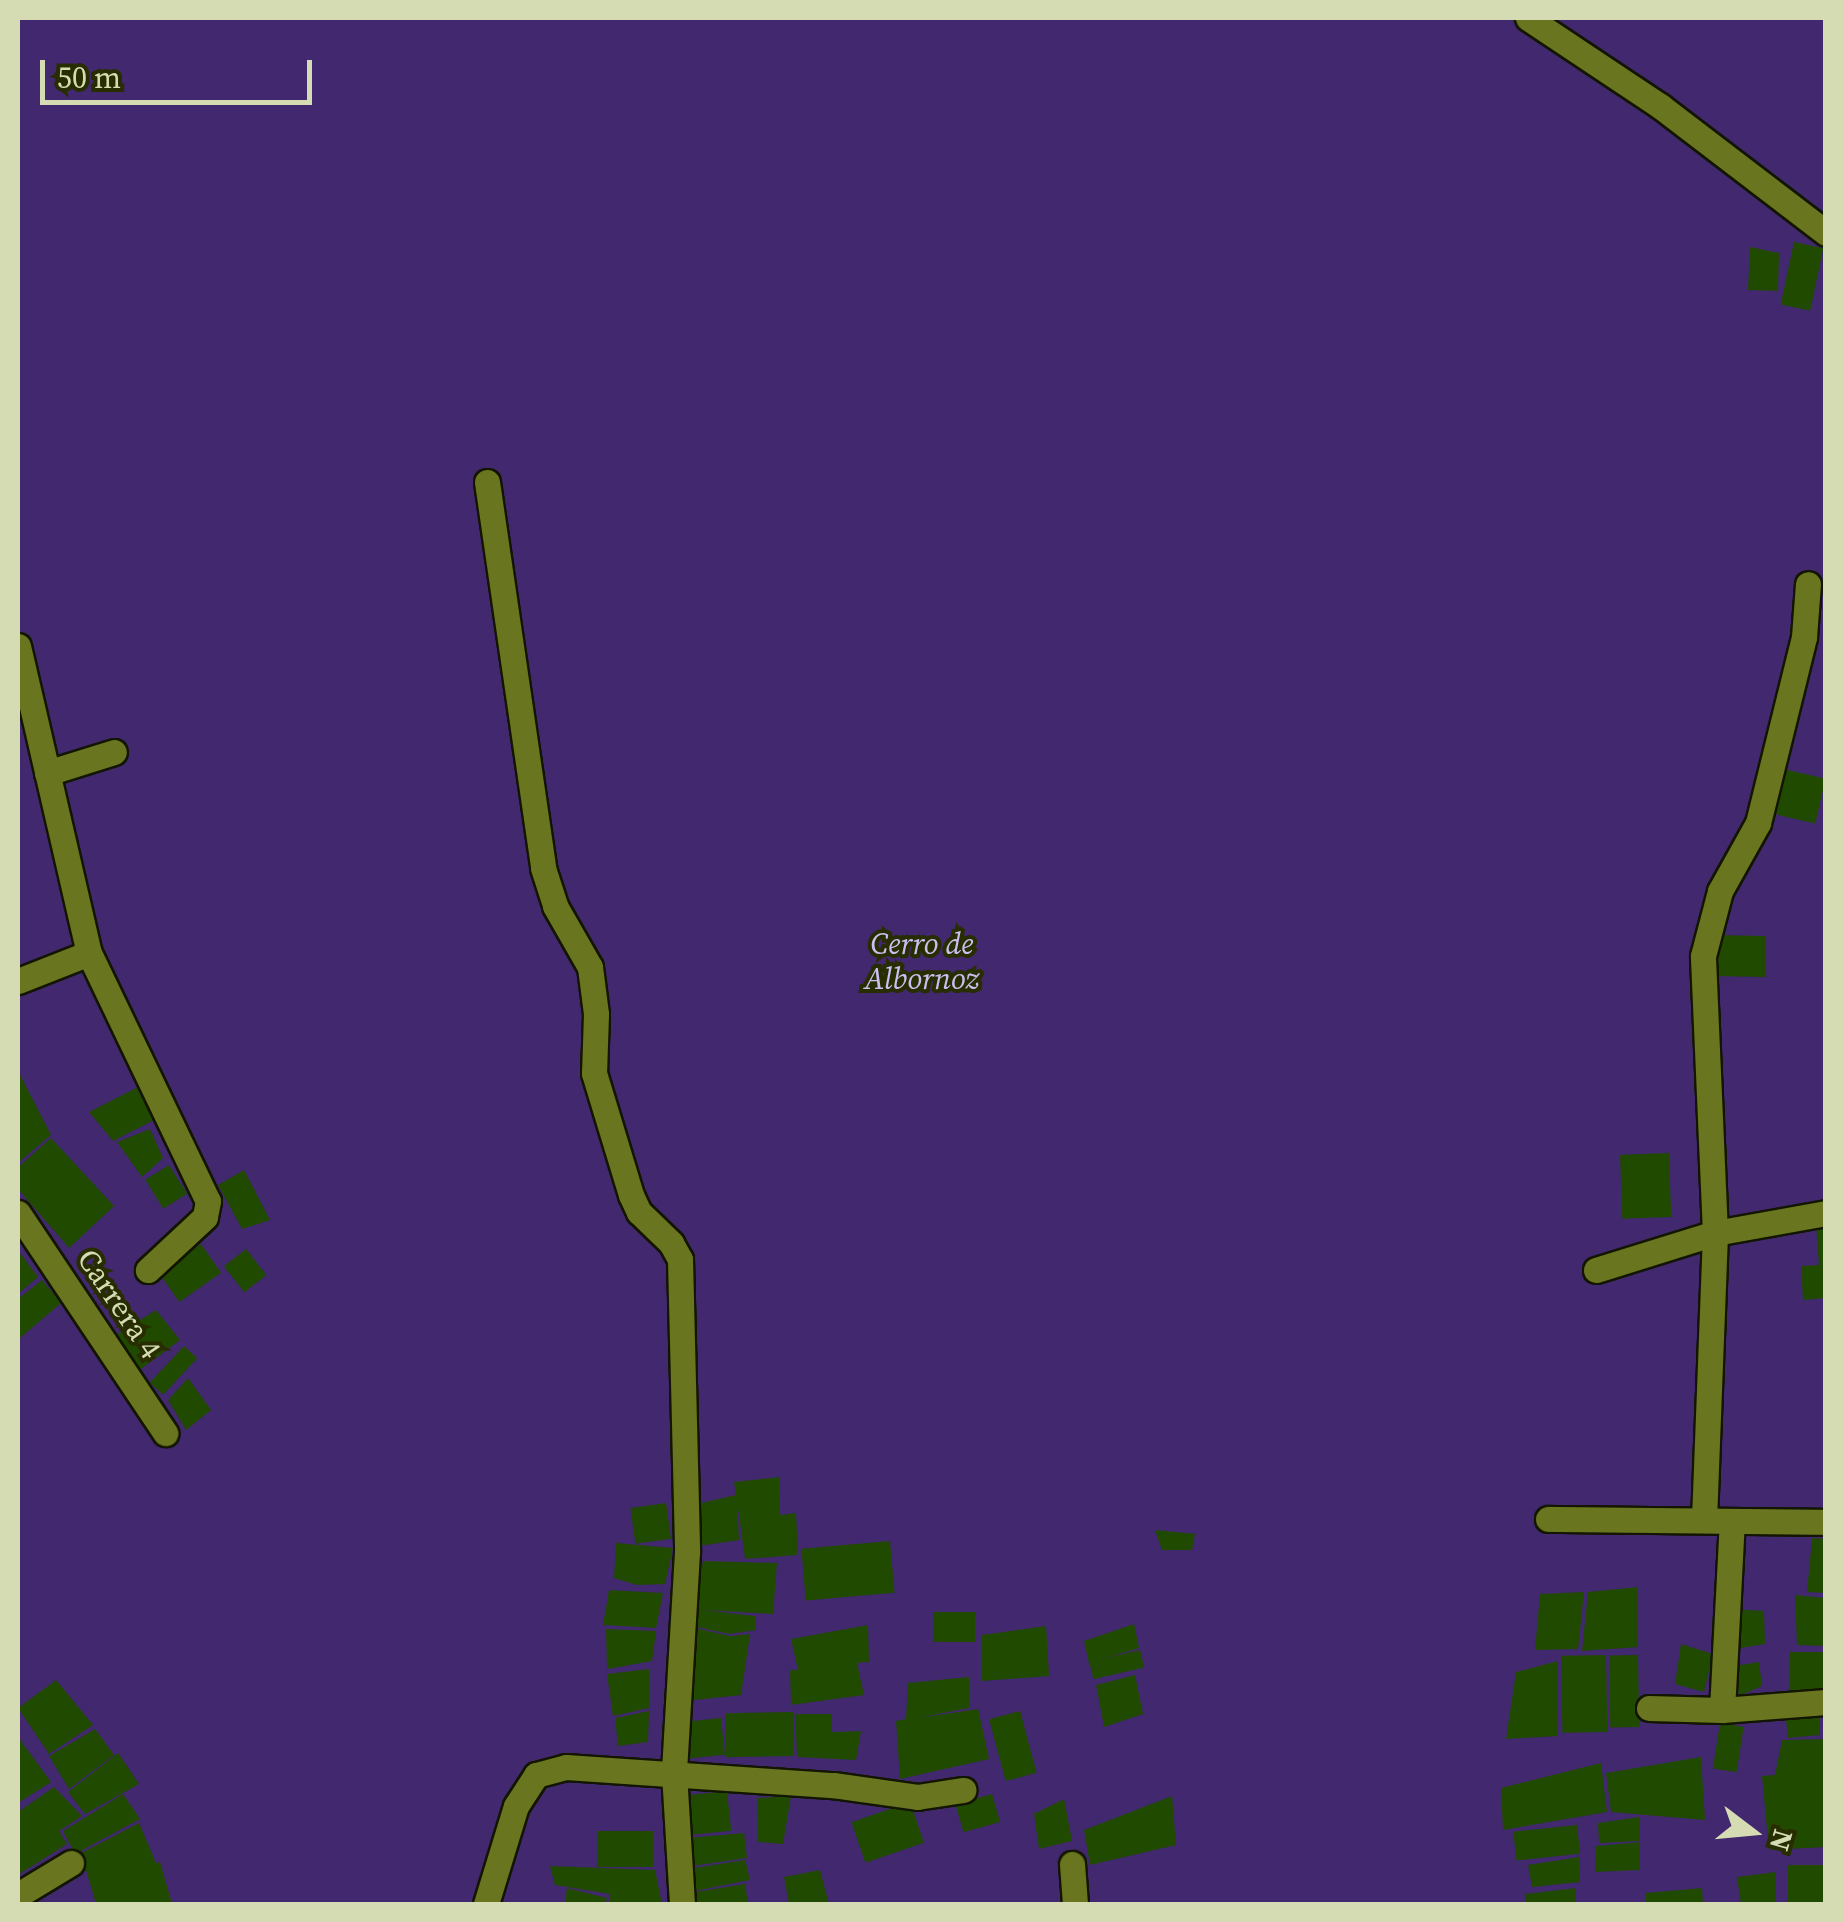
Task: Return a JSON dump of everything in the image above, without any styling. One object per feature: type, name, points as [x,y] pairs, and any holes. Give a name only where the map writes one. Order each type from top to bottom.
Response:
[{"type":"street","points":[[1528,18],[1660,106],[1826,233]]},
{"type":"street","points":[[488,482],[543,868],[555,906],[590,967],[596,1014],[594,1074],[631,1195],[648,1224],[672,1243],[680,1259],[687,1552],[674,1773],[682,1904]]},
{"type":"street","points":[[1704,1520],[1715,1233],[1703,956],[1720,891],[1758,823],[1814,639],[1808,584]]},
{"type":"street","points":[[18,646],[88,952],[208,1201],[205,1218],[148,1270]]},
{"type":"street","points":[[47,773],[114,752]]},
{"type":"street","points":[[18,982],[88,952]]},
{"type":"street","name":"Carrera 4","points":[[18,1214],[165,1432]]},
{"type":"street","points":[[1596,1270],[1715,1233],[1826,1214]]},
{"type":"street","points":[[1548,1519],[1826,1522]]},
{"type":"street","points":[[1722,1710],[1732,1521]]},
{"type":"street","points":[[1649,1708],[1722,1710],[1826,1702]]},
{"type":"street","points":[[486,1904],[516,1806],[536,1776],[566,1767],[833,1784],[917,1797],[963,1790]]},
{"type":"street","points":[[18,1895],[71,1863]]},
{"type":"street","points":[[1072,1864],[1075,1904]]},
{"type":"green space","name":"Cerro de Albornoz","points":[[18,18],[1825,18],[1825,1904],[18,1904]]},
{"type":"building","points":[[1794,242],[1823,248],[1810,311],[1781,305]]},
{"type":"building","points":[[1750,247],[1779,253],[1778,291],[1748,290]]},
{"type":"building","points":[[1775,767],[1826,779],[1815,824],[1765,812]]},
{"type":"building","points":[[1710,935],[1766,936],[1765,977],[1709,976]]},
{"type":"building","points":[[18,1071],[51,1135],[18,1163]]},
{"type":"building","points":[[138,1087],[156,1119],[113,1141],[89,1112]]},
{"type":"building","points":[[150,1129],[163,1158],[142,1177],[117,1142]]},
{"type":"building","points":[[51,1138],[114,1206],[69,1248],[18,1189],[18,1167]]},
{"type":"building","points":[[1669,1153],[1671,1217],[1622,1219],[1620,1155]]},
{"type":"building","points":[[169,1165],[187,1194],[163,1209],[145,1180]]},
{"type":"building","points":[[244,1170],[270,1220],[242,1229],[218,1185]]},
{"type":"building","points":[[1816,1225],[1826,1225],[1826,1298],[1803,1300],[1801,1266],[1819,1265]]},
{"type":"building","points":[[201,1244],[221,1273],[179,1302],[159,1273]]},
{"type":"building","points":[[246,1249],[266,1275],[244,1292],[224,1266]]},
{"type":"building","points":[[21,1254],[38,1277],[18,1294],[18,1257]]},
{"type":"building","points":[[42,1280],[61,1303],[20,1338],[18,1299]]},
{"type":"building","points":[[156,1310],[180,1340],[137,1372],[113,1337]]},
{"type":"building","points":[[184,1346],[197,1358],[163,1395],[150,1383]]},
{"type":"building","points":[[188,1378],[211,1410],[186,1430],[168,1400]]},
{"type":"building","points":[[779,1477],[780,1515],[796,1513],[798,1555],[745,1559],[737,1501],[739,1540],[699,1546],[692,1505],[736,1495],[734,1482]]},
{"type":"building","points":[[666,1503],[671,1539],[635,1544],[630,1508]]},
{"type":"building","points":[[1155,1530],[1195,1534],[1192,1550],[1162,1550]]},
{"type":"building","points":[[1812,1538],[1826,1539],[1826,1593],[1807,1592]]},
{"type":"building","points":[[890,1541],[895,1593],[806,1601],[801,1549]]},
{"type":"building","points":[[616,1543],[673,1548],[665,1584],[637,1585],[614,1578]]},
{"type":"building","points":[[703,1561],[777,1563],[773,1614],[703,1610],[755,1616],[756,1630],[729,1634],[697,1627],[694,1610]]},
{"type":"building","points":[[1638,1587],[1638,1647],[1582,1651],[1588,1592]]},
{"type":"building","points":[[609,1590],[663,1593],[656,1628],[603,1625]]},
{"type":"building","points":[[1584,1592],[1578,1649],[1535,1650],[1540,1594]]},
{"type":"building","points":[[1795,1595],[1826,1598],[1826,1646],[1797,1645]]},
{"type":"building","points":[[1732,1609],[1764,1611],[1765,1644],[1735,1649]]},
{"type":"building","points":[[933,1612],[975,1612],[975,1642],[933,1642]]},
{"type":"building","points":[[1134,1624],[1139,1648],[1089,1663],[1084,1641]]},
{"type":"building","points":[[868,1625],[869,1662],[857,1663],[864,1695],[791,1705],[790,1670],[798,1670],[791,1639]]},
{"type":"building","points":[[1046,1626],[1049,1676],[982,1681],[982,1635]]},
{"type":"building","points":[[690,1627],[730,1636],[750,1634],[741,1695],[686,1701]]},
{"type":"building","points":[[606,1629],[656,1631],[652,1661],[607,1669]]},
{"type":"building","points":[[1681,1644],[1713,1654],[1704,1692],[1675,1684]]},
{"type":"building","points":[[1140,1650],[1144,1668],[1093,1679],[1089,1662]]},
{"type":"building","points":[[1790,1652],[1826,1652],[1826,1695],[1790,1695]]},
{"type":"building","points":[[1606,1655],[1607,1732],[1562,1733],[1561,1656]]},
{"type":"building","points":[[1638,1655],[1639,1727],[1610,1727],[1609,1656]]},
{"type":"building","points":[[1558,1661],[1558,1736],[1506,1739],[1516,1672]]},
{"type":"building","points":[[1759,1662],[1762,1686],[1739,1696],[1735,1666]]},
{"type":"building","points":[[649,1669],[649,1708],[613,1716],[607,1674]]},
{"type":"building","points":[[1135,1675],[1143,1714],[1104,1727],[1096,1685]]},
{"type":"building","points":[[969,1677],[969,1708],[917,1718],[978,1709],[989,1759],[900,1779],[896,1721],[906,1719],[908,1683]]},
{"type":"building","points":[[56,1680],[93,1725],[49,1754],[18,1708]]},
{"type":"building","points":[[1820,1705],[1820,1735],[1788,1738],[1785,1711]]},
{"type":"building","points":[[649,1711],[648,1742],[618,1746],[615,1718]]},
{"type":"building","points":[[1020,1711],[1037,1773],[1006,1781],[989,1719]]},
{"type":"building","points":[[793,1712],[794,1756],[726,1757],[725,1713]]},
{"type":"building","points":[[795,1714],[831,1714],[832,1732],[861,1731],[856,1760],[797,1757]]},
{"type":"building","points":[[721,1718],[725,1755],[684,1759],[680,1722]]},
{"type":"building","points":[[1720,1723],[1744,1727],[1737,1772],[1713,1768]]},
{"type":"building","points":[[95,1729],[114,1755],[69,1789],[49,1756]]},
{"type":"building","points":[[18,1737],[51,1782],[18,1803]]},
{"type":"building","points":[[1826,1739],[1826,1847],[1769,1850],[1762,1776],[1775,1775],[1782,1740]]},
{"type":"building","points":[[118,1753],[139,1784],[85,1814],[68,1792]]},
{"type":"building","points":[[1701,1757],[1705,1820],[1611,1812],[1606,1773]]},
{"type":"building","points":[[1601,1763],[1607,1812],[1503,1830],[1501,1788]]},
{"type":"building","points":[[54,1787],[82,1816],[59,1831],[67,1844],[18,1875],[18,1812]]},
{"type":"building","points":[[727,1791],[731,1831],[692,1835],[688,1795]]},
{"type":"building","points":[[123,1794],[140,1819],[75,1854],[63,1831]]},
{"type":"building","points":[[992,1794],[1000,1822],[963,1832],[955,1804]]},
{"type":"building","points":[[791,1796],[783,1844],[758,1842],[757,1798]]},
{"type":"building","points":[[1172,1796],[1176,1845],[1090,1865],[1084,1830]]},
{"type":"building","points":[[1064,1799],[1072,1841],[1039,1849],[1034,1814]]},
{"type":"building","points":[[910,1802],[924,1843],[865,1863],[851,1822]]},
{"type":"building","points":[[1639,1817],[1640,1841],[1599,1843],[1598,1823]]},
{"type":"building","points":[[139,1823],[156,1863],[160,1862],[172,1904],[96,1904],[81,1853]]},
{"type":"building","points":[[1577,1825],[1580,1854],[1516,1861],[1513,1832]]},
{"type":"building","points":[[597,1831],[653,1831],[653,1867],[597,1867]]},
{"type":"building","points":[[744,1833],[747,1858],[692,1866],[686,1838]]},
{"type":"building","points":[[1640,1842],[1639,1870],[1595,1872],[1596,1846]]},
{"type":"building","points":[[1579,1857],[1580,1882],[1532,1887],[1528,1865]]},
{"type":"building","points":[[745,1860],[750,1880],[690,1892],[687,1869]]},
{"type":"building","points":[[1788,1865],[1826,1865],[1826,1904],[1788,1904]]},
{"type":"building","points":[[550,1866],[655,1870],[662,1904],[610,1904],[610,1894],[555,1885]]},
{"type":"building","points":[[820,1870],[829,1904],[789,1904],[784,1877]]},
{"type":"building","points":[[1776,1872],[1776,1904],[1741,1904],[1737,1877]]},
{"type":"building","points":[[745,1884],[748,1904],[690,1904],[689,1893]]},
{"type":"building","points":[[567,1888],[607,1898],[605,1904],[565,1904]]},
{"type":"building","points":[[1576,1888],[1575,1904],[1525,1904],[1525,1894]]},
{"type":"building","points":[[1702,1888],[1703,1904],[1646,1904],[1646,1893]]}]
